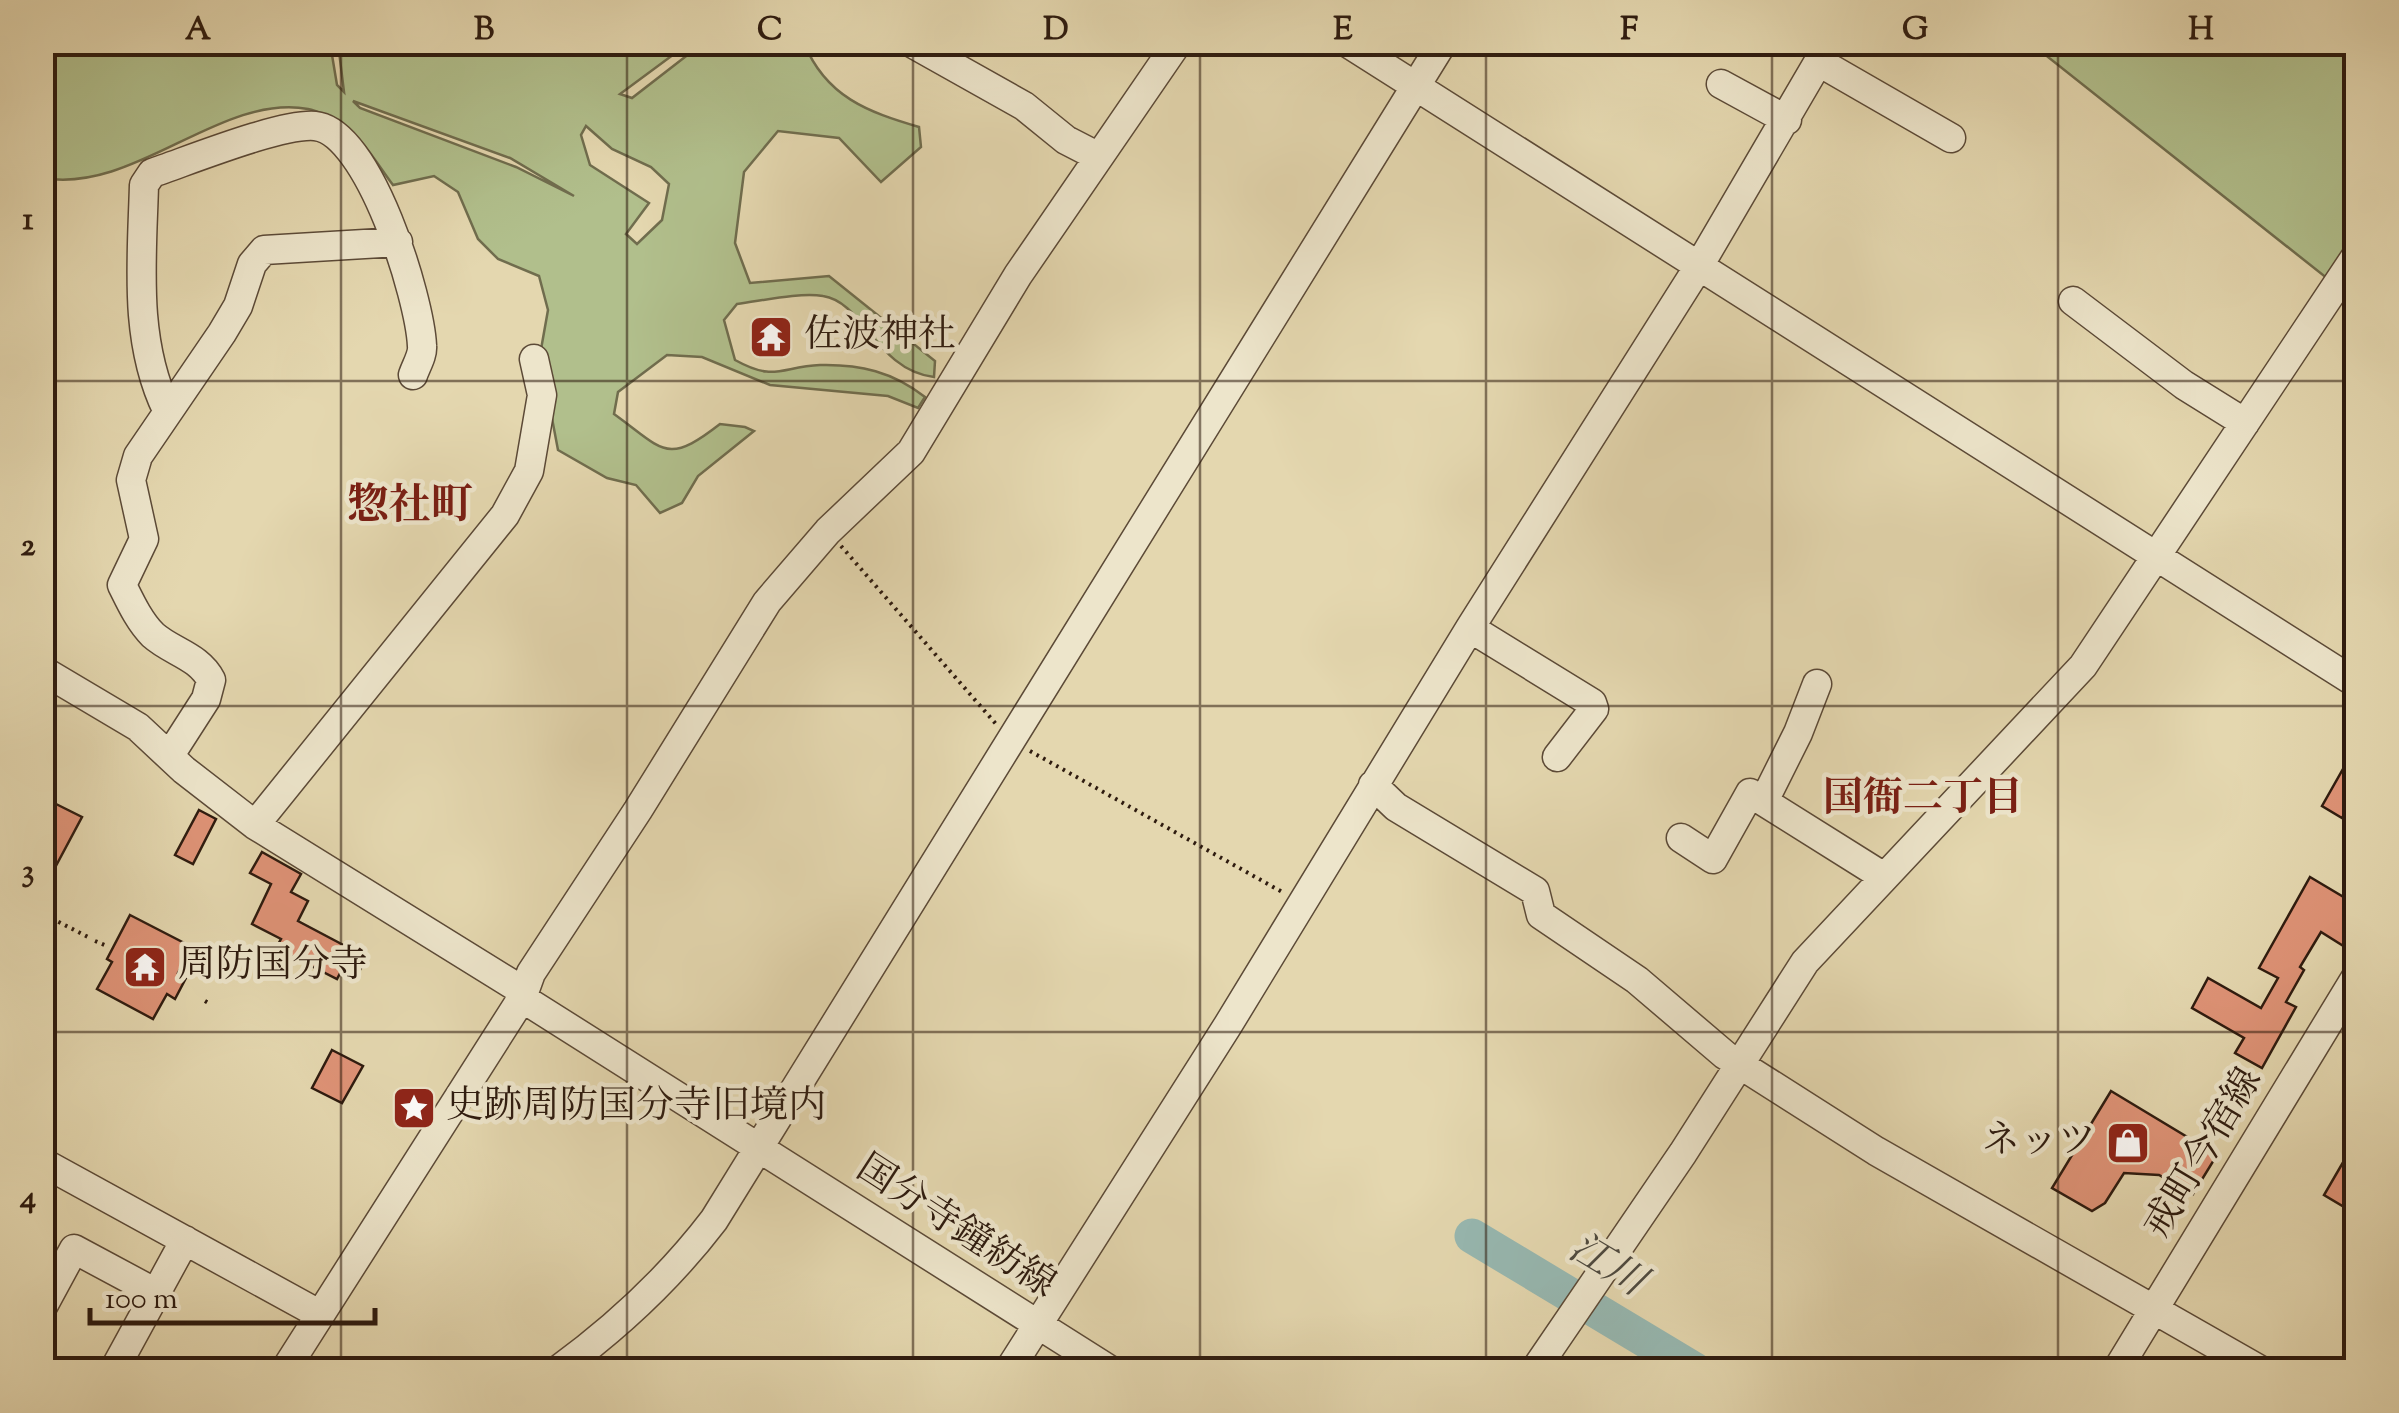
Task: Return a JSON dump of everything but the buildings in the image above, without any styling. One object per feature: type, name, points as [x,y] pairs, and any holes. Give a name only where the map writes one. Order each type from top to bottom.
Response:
[{"type":"street","points":[[910,42],[1024,106],[1066,140],[1099,157]]},
{"type":"street","points":[[286,1370],[522,998],[531,973],[628,827],[767,602],[828,531],[911,452],[1018,275],[1178,42]]},
{"type":"street","points":[[1346,42],[2356,683]]},
{"type":"street","points":[[558,1370],[608,1332],[682,1261],[760,1148],[1443,42]]},
{"type":"street","points":[[1009,1370],[1699,266],[1825,52],[1950,138]]},
{"type":"street","points":[[1721,84],[1787,120]]},
{"type":"street","points":[[167,410],[144,330],[144,185],[152,172],[278,132],[316,126],[336,134],[352,149],[398,242],[423,348],[413,375]]},
{"type":"street","points":[[170,755],[206,699],[211,680],[205,668],[154,635],[122,584],[144,539],[131,480],[138,456],[222,333],[238,306],[252,264],[264,250],[398,242]]},
{"type":"street","points":[[1535,1370],[1683,1153],[1805,962],[2082,666],[2356,256]]},
{"type":"street","points":[[2073,301],[2184,385],[2245,423]]},
{"type":"street","points":[[255,826],[504,515],[529,471],[542,395],[534,359]]},
{"type":"street","points":[[1470,628],[1592,704],[1594,709],[1557,757]]},
{"type":"street","name":"国分寺鐘紡線","points":[[42,670],[138,728],[255,826],[515,986],[522,998],[1110,1370]]},
{"type":"street","points":[[1764,801],[1818,684]]},
{"type":"street","points":[[1373,785],[1396,806],[1536,891],[1541,915],[1637,980],[1739,1064],[1876,1150],[2260,1370]]},
{"type":"street","points":[[1681,838],[1713,859],[1750,793],[1884,878]]},
{"type":"street","name":"戒町今宿線","points":[[2117,1370],[2356,977]]},
{"type":"street","points":[[42,1162],[319,1314]]},
{"type":"street","points":[[114,1370],[184,1240]]},
{"type":"street","points":[[42,1308],[74,1249],[156,1293]]},
{"type":"path","points":[[828,531],[1011,741],[1303,904]]},
{"type":"path","points":[[45,915],[106,946]]},
{"type":"green space","points":[[42,43],[330,43],[337,85],[344,92],[338,43],[689,43],[620,94],[632,98],[703,43],[804,43],[824,77],[851,100],[919,127],[921,147],[881,182],[839,138],[778,131],[744,172],[735,243],[750,283],[829,276],[935,361],[934,377],[914,372],[898,362],[837,301],[803,295],[737,304],[724,320],[735,360],[748,367],[769,372],[820,365],[862,368],[901,381],[925,397],[918,408],[888,396],[770,385],[702,357],[667,355],[618,392],[614,414],[666,448],[688,445],[720,424],[754,431],[698,476],[682,503],[660,513],[636,485],[607,478],[558,450],[540,355],[548,310],[539,276],[498,259],[478,239],[458,192],[434,176],[393,185],[357,138],[326,116],[308,109],[275,108],[242,115],[111,172],[77,179],[43,178]],"holes":[[[353,101],[510,158],[574,196],[516,167],[360,108]],[[586,126],[612,149],[651,167],[669,184],[662,220],[637,244],[626,234],[649,203],[590,165],[581,135]]]},
{"type":"green space","points":[[2022,43],[2356,43],[2356,238],[2328,279],[2043,53]]},
{"type":"waterway","name":"江川","points":[[1472,1236],[1695,1370]]},
{"type":"place","name":"佐波神社","points":[[771,337]]},
{"type":"place","name":"周防国分寺","points":[[145,967]]},
{"type":"place","name":"史跡周防国分寺旧境内","points":[[414,1108]]},
{"type":"place","name":"ネッツ","points":[[2128,1143]]},
{"type":"district","name":"惣社町","points":[[410,508]]},
{"type":"district","name":"国衙二丁目","points":[[1923,800]]}]
